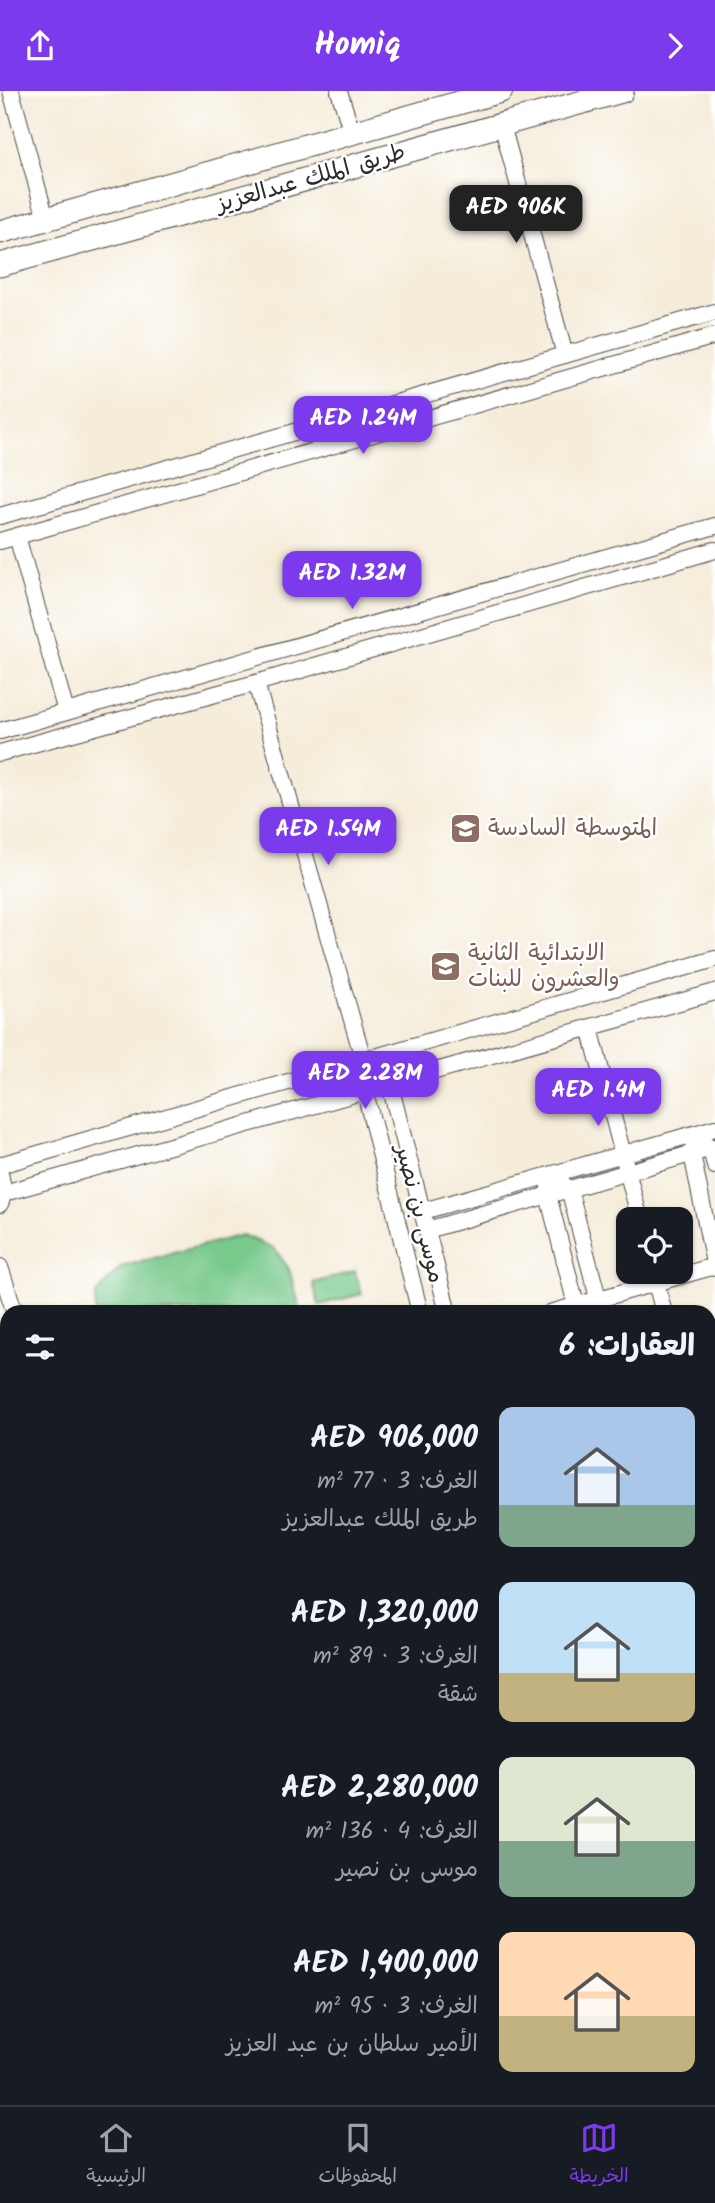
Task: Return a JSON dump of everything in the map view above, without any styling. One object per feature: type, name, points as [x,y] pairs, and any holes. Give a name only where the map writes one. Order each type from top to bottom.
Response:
[{"type":"highway","name":"طريق الملك عبدالعزيز","points":[[0,232],[501,91]]},
{"type":"highway","name":"طريق الملك عبدالعزيز","points":[[0,265],[622,91]]},
{"type":"street","points":[[10,91],[46,219]]},
{"type":"street","points":[[339,91],[352,133]]},
{"type":"street","points":[[502,125],[565,355]]},
{"type":"street","points":[[0,516],[715,312]]},
{"type":"street","points":[[0,541],[715,336]]},
{"type":"street","points":[[0,731],[715,526]]},
{"type":"street","points":[[17,536],[66,712]]},
{"type":"street","points":[[0,753],[256,683],[715,550]]},
{"type":"street","name":"موسى بن نصير","points":[[256,683],[364,1062],[365,1092],[418,1305]]},
{"type":"street","points":[[0,1165],[715,959]]},
{"type":"street","points":[[0,1173],[4,1182],[2,1199],[715,992]]},
{"type":"street","points":[[590,1028],[637,1207]]},
{"type":"street","points":[[364,1062],[390,1085]]},
{"type":"street","name":"موسى بن نصير","points":[[390,1085],[446,1305]]},
{"type":"street","points":[[423,1211],[715,1128]]},
{"type":"street","points":[[695,1135],[713,1148],[715,1166]]},
{"type":"street","points":[[693,1271],[715,1267],[692,1154],[695,1135]]},
{"type":"street","points":[[427,1230],[713,1148]]},
{"type":"street","points":[[551,1174],[569,1189],[600,1305]]},
{"type":"street","points":[[551,1174],[548,1195],[576,1305]]},
{"type":"street","points":[[0,1267],[12,1305]]},
{"type":"street","points":[[602,1305],[642,1284]]},
{"type":"street","points":[[657,1284],[662,1305]]},
{"type":"green space","points":[[242,1235],[274,1248],[289,1269],[299,1305],[95,1305],[96,1294],[121,1267]]},
{"type":"green space","points":[[355,1271],[362,1294],[319,1305],[313,1283]]},
{"type":"place","name":"المتوسطة السادسة","points":[[465,829]]},
{"type":"place","name":"الابتدائية الثانية والعشرون للبنات","points":[[445,967]]}]
